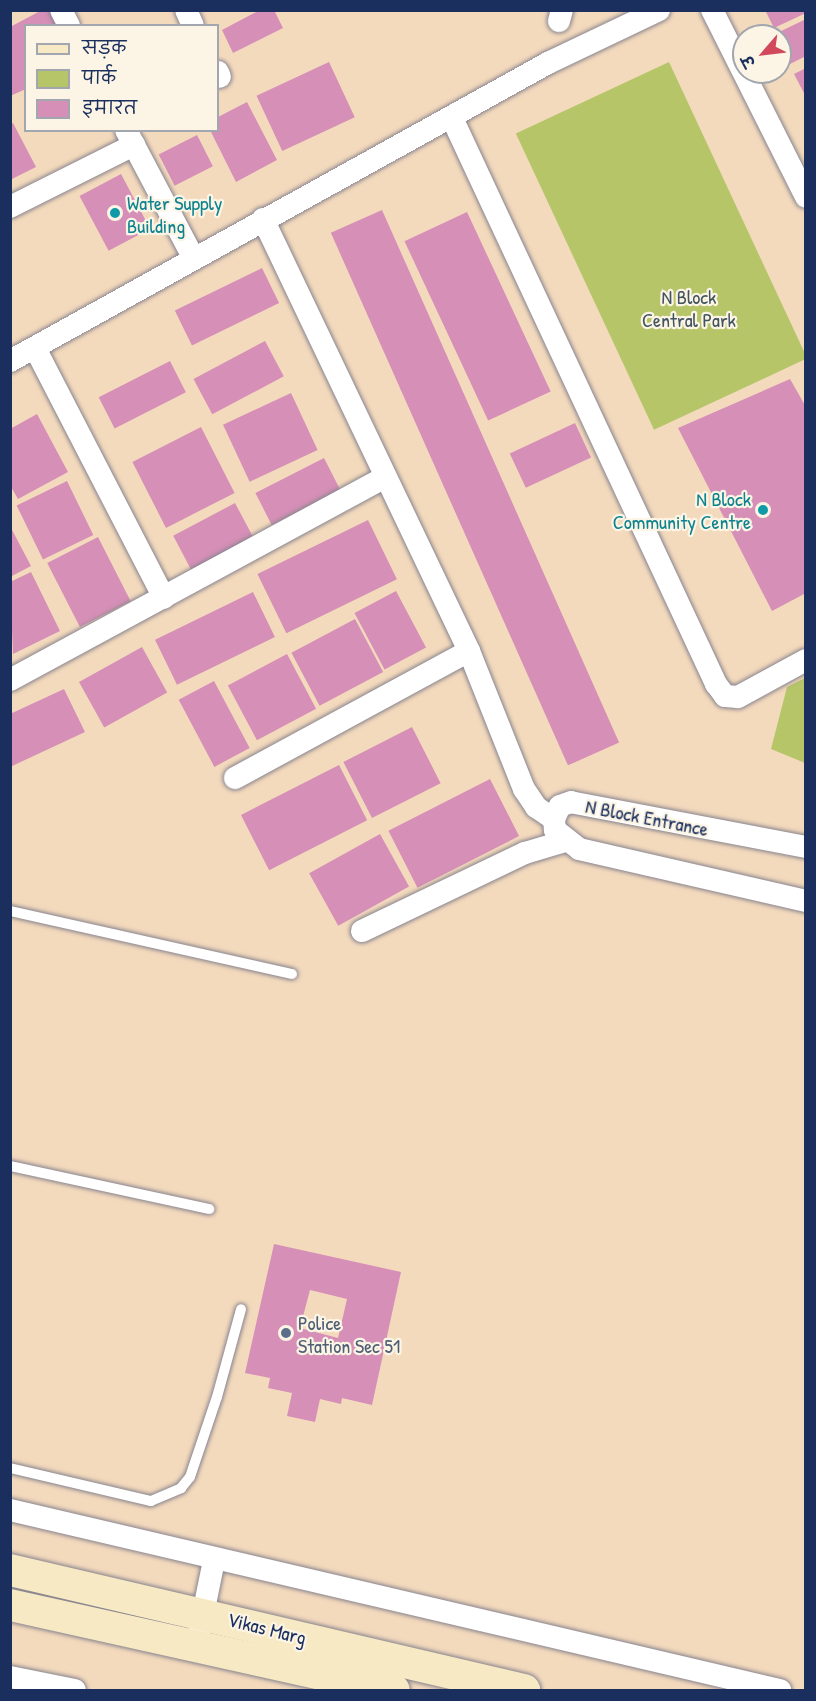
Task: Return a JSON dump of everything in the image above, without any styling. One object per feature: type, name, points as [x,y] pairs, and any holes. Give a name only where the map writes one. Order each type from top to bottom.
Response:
[{"type":"main road","name":"Vikas Marg","points":[[10,1570],[203,1612],[524,1690]]},
{"type":"main road","name":"Vikas Marg","points":[[10,1605],[394,1690]]},
{"type":"street","points":[[61,10],[68,24]]},
{"type":"street","points":[[186,10],[193,24]]},
{"type":"street","points":[[10,361],[193,257],[452,118],[548,63],[659,10]]},
{"type":"street","points":[[712,10],[806,197]]},
{"type":"street","points":[[452,118],[716,684],[725,696],[738,698],[806,660]]},
{"type":"street","points":[[10,207],[130,138],[193,257]]},
{"type":"street","points":[[263,219],[469,651],[524,789],[536,807],[554,819],[555,830],[564,841],[579,849],[806,901]]},
{"type":"street","points":[[35,348],[164,598]]},
{"type":"street","points":[[10,680],[386,477]]},
{"type":"street","points":[[235,778],[469,651]]},
{"type":"street","name":"N Block Entrance","points":[[554,819],[560,806],[571,802],[806,847]]},
{"type":"street","points":[[362,931],[525,853],[564,841]]},
{"type":"street","points":[[10,1510],[214,1560],[780,1690]]},
{"type":"street","points":[[197,1647],[214,1560]]},
{"type":"street","points":[[10,1677],[75,1690]]},
{"type":"lane","points":[[10,911],[292,974]]},
{"type":"lane","points":[[10,1166],[208,1209]]},
{"type":"lane","points":[[10,1468],[151,1501],[181,1488],[190,1477],[217,1397],[241,1310]]},
{"type":"green space","name":"N Block Central Park","points":[[669,62],[806,359],[654,430],[516,133]]},
{"type":"green space","points":[[805,678],[805,763],[771,749],[787,687]]},
{"type":"building","points":[[42,10],[51,10],[58,24],[24,24],[24,90],[10,96],[10,27]]},
{"type":"building","points":[[260,10],[274,10],[283,28],[233,53],[222,30]]},
{"type":"building","points":[[765,10],[806,10],[806,13],[783,24],[772,24]]},
{"type":"building","points":[[806,19],[806,56],[792,63],[792,26]]},
{"type":"building","points":[[329,62],[355,117],[282,151],[256,96]]},
{"type":"building","points":[[806,68],[806,97],[794,74]]},
{"type":"building","points":[[247,102],[277,160],[236,182],[211,132],[219,132],[219,116]]},
{"type":"building","points":[[13,123],[36,167],[10,180],[10,124]]},
{"type":"building","points":[[197,135],[213,166],[175,186],[159,155]]},
{"type":"building","name":"Water Supply Building","points":[[121,174],[150,229],[109,251],[80,196]]},
{"type":"building","points":[[382,210],[619,743],[568,765],[331,233]]},
{"type":"building","points":[[467,212],[551,391],[488,421],[404,241]]},
{"type":"building","points":[[262,268],[279,303],[192,346],[175,311]]},
{"type":"building","points":[[265,341],[284,376],[212,414],[193,379]]},
{"type":"building","points":[[170,361],[186,392],[115,429],[99,397]]},
{"type":"building","name":"N Block Community Centre","points":[[790,379],[806,407],[806,593],[772,611],[678,428]]},
{"type":"building","points":[[291,393],[318,450],[250,482],[223,425]]},
{"type":"building","points":[[37,414],[68,472],[18,499],[10,485],[10,429]]},
{"type":"building","points":[[575,423],[591,457],[526,488],[510,453]]},
{"type":"building","points":[[201,427],[235,493],[166,528],[132,462]]},
{"type":"building","points":[[324,458],[340,490],[272,525],[255,493]]},
{"type":"building","points":[[67,481],[93,535],[43,559],[17,506]]},
{"type":"building","points":[[235,503],[253,537],[191,569],[173,536]]},
{"type":"building","points":[[368,520],[397,579],[286,633],[257,574]]},
{"type":"building","points":[[10,526],[31,566],[10,577]]},
{"type":"building","points":[[98,537],[131,601],[80,627],[47,563]]},
{"type":"building","points":[[31,572],[60,631],[13,654],[10,582]]},
{"type":"building","points":[[396,591],[426,648],[385,670],[355,613]]},
{"type":"building","points":[[253,592],[275,637],[177,685],[155,640]]},
{"type":"building","points":[[355,619],[383,672],[320,706],[291,653]]},
{"type":"building","points":[[142,647],[167,692],[104,727],[79,682]]},
{"type":"building","points":[[287,654],[316,709],[257,740],[228,685]]},
{"type":"building","points":[[214,681],[250,748],[214,767],[179,700]]},
{"type":"building","points":[[64,689],[85,732],[10,767],[10,714]]},
{"type":"building","points":[[412,727],[441,783],[372,818],[343,762]]},
{"type":"building","points":[[339,765],[367,820],[269,870],[241,815]]},
{"type":"building","points":[[490,779],[519,836],[417,888],[388,831]]},
{"type":"building","points":[[380,834],[409,886],[338,926],[309,873]]},
{"type":"building","name":"Police Station Sec 51","points":[[274,1244],[401,1272],[372,1405],[342,1398],[341,1404],[320,1399],[315,1422],[287,1416],[292,1393],[268,1388],[270,1378],[245,1373]],"holes":[[[310,1290],[347,1299],[338,1338],[300,1328]]]},
{"type":"place","name":"Water Supply Building","points":[[115,213]]},
{"type":"place","name":"N Block Community Centre","points":[[763,510]]},
{"type":"place","name":"Police Station Sec 51","points":[[286,1333]]}]
